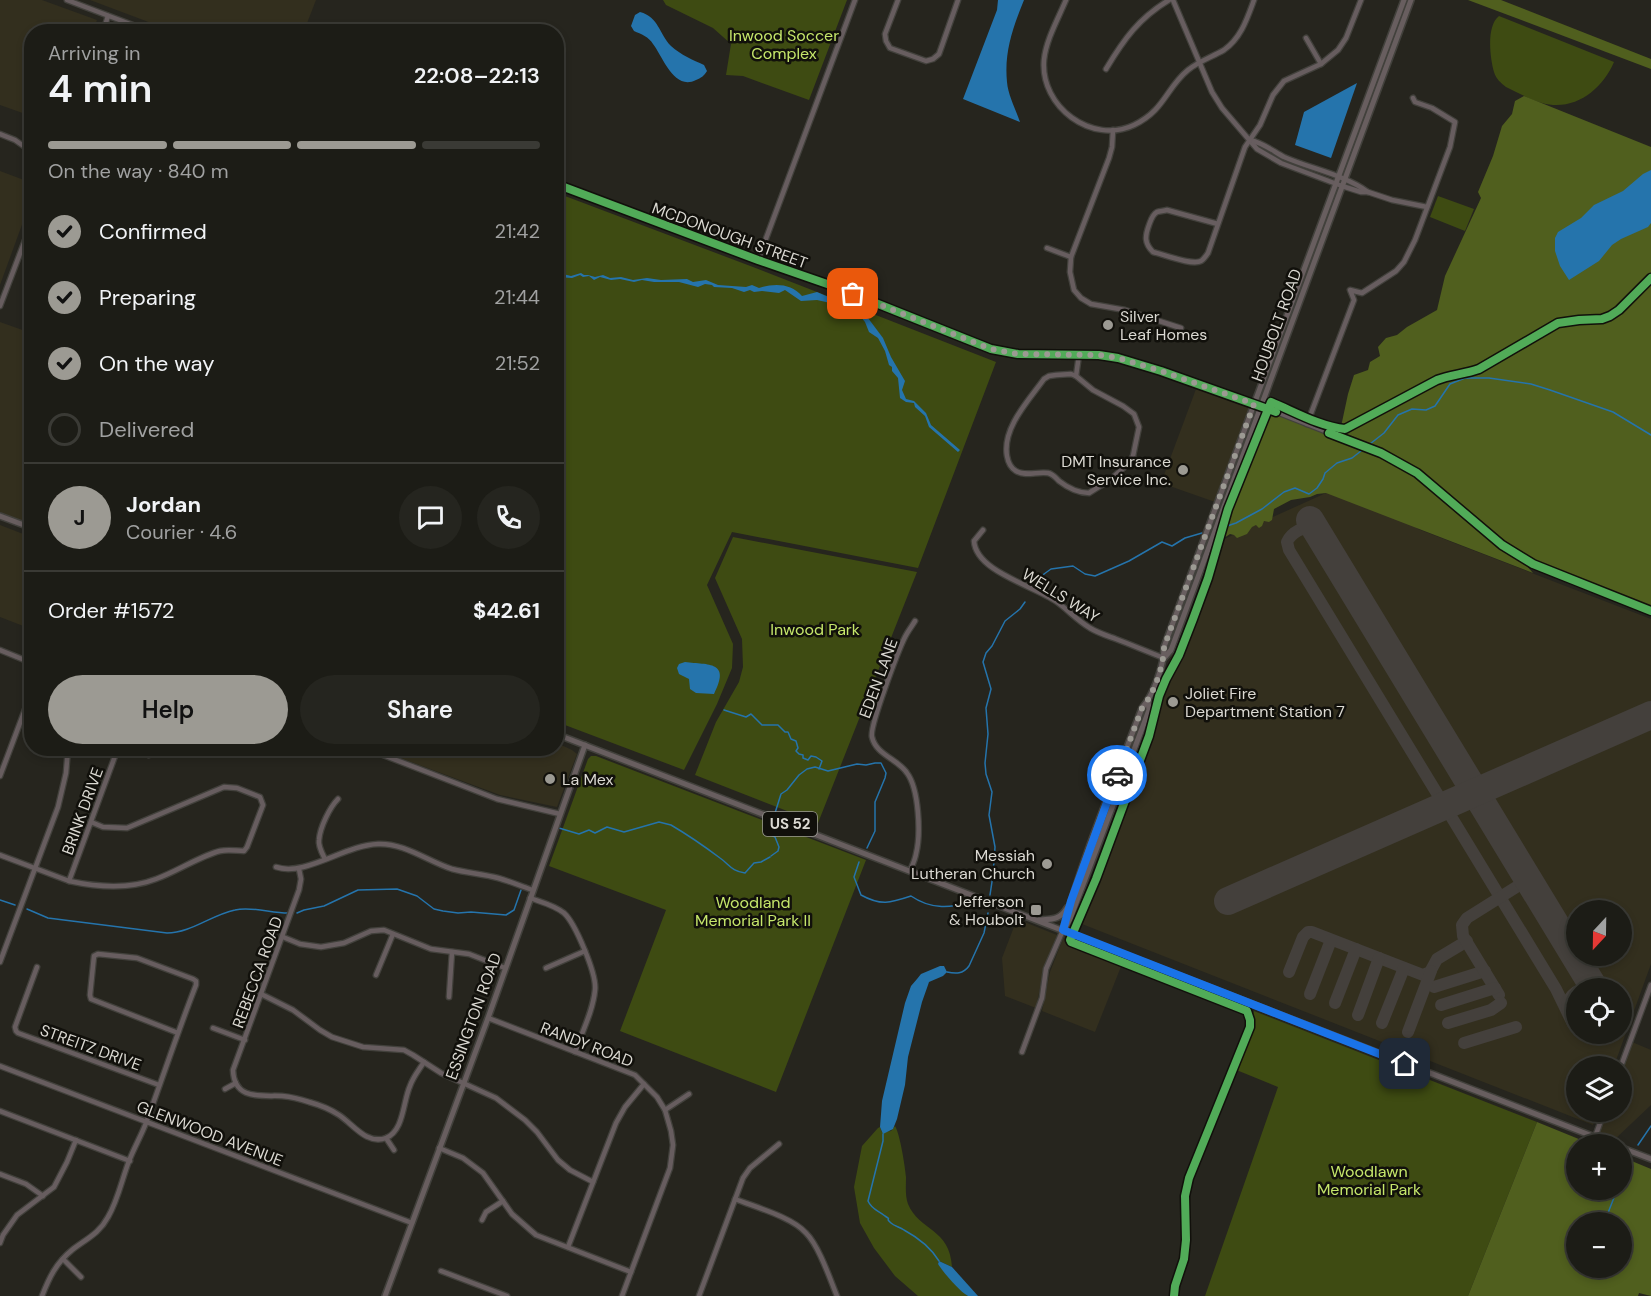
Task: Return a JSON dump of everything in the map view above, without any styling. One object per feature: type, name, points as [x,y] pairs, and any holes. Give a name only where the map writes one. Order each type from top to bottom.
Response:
[{"type":"main road","name":"HOUBOLT ROAD","points":[[1164,658],[1170,651],[1261,406],[1404,0]]},
{"type":"main road","name":"HOUBOLT ROAD","points":[[1063,930],[1070,919],[1149,710],[1149,700],[1164,658],[1164,647],[1254,404],[1411,0]]},
{"type":"main road","points":[[0,516],[24,525]]},
{"type":"main road","name":"HOUBOLT ROAD","points":[[1063,930],[1071,901],[1142,708],[1149,700]]},
{"type":"main road","name":"US 52","points":[[564,737],[1586,1134]]},
{"type":"main road","name":"ESSINGTON ROAD","points":[[386,1296],[585,745]]},
{"type":"main road","points":[[1036,920],[1058,918],[1063,915],[1071,901]]},
{"type":"main road","points":[[1632,1152],[1651,1159]]},
{"type":"street","points":[[68,0],[130,24]]},
{"type":"street","points":[[758,260],[855,0]]},
{"type":"street","points":[[898,0],[885,34],[886,41],[890,48],[926,61],[939,54],[958,0]]},
{"type":"street","points":[[1066,0],[1048,42],[1044,61],[1049,89],[1062,110],[1078,122],[1088,127],[1113,130],[1124,129],[1144,120],[1162,104],[1182,75],[1234,42],[1241,32],[1254,0]]},
{"type":"street","points":[[1106,69],[1134,28],[1146,16],[1171,0],[1212,92],[1222,108],[1257,150],[1273,159],[1368,192],[1392,200],[1427,207]]},
{"type":"street","points":[[1218,224],[1167,210],[1159,211],[1151,217],[1145,241],[1153,252],[1193,262],[1201,261],[1208,253],[1245,147],[1260,125],[1273,95],[1278,87],[1290,78],[1321,63],[1338,50],[1346,38],[1361,0]]},
{"type":"street","points":[[105,24],[108,16]]},
{"type":"street","points":[[1306,38],[1321,63]]},
{"type":"street","points":[[1307,424],[1354,300],[1350,290],[1362,293],[1396,271],[1404,262],[1450,147],[1455,122],[1432,108],[1415,102],[1413,98]]},
{"type":"street","points":[[1113,130],[1109,158],[1071,257],[1071,282],[1080,298],[1091,303],[1125,310],[1181,328]]},
{"type":"street","points":[[0,134],[24,146]]},
{"type":"street","name":"MCDONOUGH STREET","points":[[564,187],[833,286],[991,349],[1018,354],[1099,355],[1138,363],[1261,406],[1399,461],[1417,473],[1517,555],[1552,572],[1651,611]]},
{"type":"street","points":[[0,306],[24,243]]},
{"type":"street","points":[[1047,248],[1071,257]]},
{"type":"street","points":[[1076,376],[1079,355]]},
{"type":"street","points":[[1056,375],[1076,376],[1093,390],[1134,414],[1139,427],[1133,456],[1128,464],[1111,479],[1089,493],[1068,488],[1052,474],[1019,473],[1013,470],[1006,451],[1006,441],[1016,418],[1044,379],[1056,375]]},
{"type":"street","name":"WELLS WAY","points":[[983,530],[974,541],[975,548],[979,556],[990,566],[1056,602],[1091,629],[1164,658]]},
{"type":"street","name":"EDEN LANE","points":[[910,871],[918,841],[917,801],[913,784],[907,771],[880,751],[871,736],[886,685],[905,637],[915,621]]},
{"type":"street","points":[[0,650],[24,660]]},
{"type":"street","points":[[0,776],[24,716]]},
{"type":"street","points":[[0,962],[63,790],[67,756]]},
{"type":"street","name":"BRINK DRIVE","points":[[69,881],[115,756]]},
{"type":"street","points":[[386,756],[497,799],[560,814]]},
{"type":"street","points":[[0,855],[69,881],[114,887],[140,884],[218,852],[244,851],[263,805],[260,796],[237,788],[224,787],[127,828],[103,826],[91,822]]},
{"type":"street","points":[[325,859],[319,840],[331,805],[338,799]]},
{"type":"street","points":[[276,867],[299,869],[362,845],[380,843],[411,851],[450,868],[497,878],[532,890]]},
{"type":"street","name":"REBECCA ROAD","points":[[236,1083],[233,1070],[299,890],[301,879],[299,869]]},
{"type":"street","points":[[530,898],[550,905],[566,915],[591,966],[596,987],[575,1052]]},
{"type":"street","points":[[283,937],[300,944],[321,947],[344,943],[377,929],[431,949],[469,954],[505,968]]},
{"type":"street","name":"HOUBOLT ROAD","points":[[1022,1052],[1042,998],[1046,969],[1063,930]]},
{"type":"street","points":[[376,975],[393,934]]},
{"type":"street","points":[[546,968],[585,951]]},
{"type":"street","points":[[449,997],[452,952]]},
{"type":"street","points":[[42,1296],[49,1279],[63,1258],[89,1240],[109,1215],[146,1122],[196,985],[193,979],[137,958],[98,954],[94,956],[91,999],[178,1033]]},
{"type":"street","name":"STREITZ DRIVE","points":[[37,967],[15,1027],[18,1033],[159,1085]]},
{"type":"street","points":[[1625,1056],[1651,984]]},
{"type":"street","points":[[261,994],[286,1006],[332,1037],[363,1047],[404,1050],[441,1073],[496,1098],[511,1108],[537,1132],[558,1160],[579,1176],[593,1182]]},
{"type":"street","name":"RANDY ROAD","points":[[488,1018],[635,1076],[657,1097],[665,1110]]},
{"type":"street","points":[[213,1028],[245,1040]]},
{"type":"street","points":[[225,1089],[236,1083],[242,1090],[254,1096],[298,1098],[338,1114],[369,1138],[377,1140],[393,1134],[398,1125],[410,1083],[424,1062]]},
{"type":"street","name":"GLENWOOD AVENUE","points":[[0,1066],[412,1223]]},
{"type":"street","points":[[568,1247],[616,1123],[625,1107],[644,1083]]},
{"type":"street","points":[[622,1296],[670,1168],[673,1145],[665,1110],[689,1094]]},
{"type":"street","points":[[0,1111],[130,1161]]},
{"type":"street","points":[[387,1138],[394,1150]]},
{"type":"street","points":[[0,1243],[16,1215],[54,1187],[76,1140]]},
{"type":"street","points":[[699,1296],[743,1179],[750,1168],[780,1144]]},
{"type":"street","points":[[439,1148],[473,1164],[483,1173],[512,1214],[536,1235],[631,1272]]},
{"type":"street","points":[[0,1174],[26,1184],[44,1196]]},
{"type":"street","points":[[735,1199],[791,1221],[807,1233],[837,1296]]},
{"type":"street","points":[[482,1220],[486,1212],[503,1201]]},
{"type":"street","points":[[63,1258],[81,1277]]},
{"type":"street","points":[[441,1271],[507,1296]]},
{"type":"street","points":[[483,1296],[486,1288]]},
{"type":"shaded area","points":[[0,0],[42,0],[97,20],[96,24],[24,24],[24,114],[0,105]]},
{"type":"shaded area","points":[[90,0],[316,0],[307,24],[154,24]]},
{"type":"shaded area","points":[[0,171],[24,180],[24,219],[0,285]]},
{"type":"shaded area","points":[[0,322],[24,331],[24,521],[0,512]]},
{"type":"shaded area","points":[[1199,381],[1253,401],[1215,502],[1161,483]]},
{"type":"shaded area","points":[[1349,467],[1418,529],[1651,619],[1651,964],[1632,1016],[1632,978],[1566,978],[1566,1044],[1622,1044],[1618,1056],[1566,1056],[1566,1114],[1082,924],[1159,714],[1151,710],[1172,654],[1181,656],[1222,540],[1326,493]]},
{"type":"shaded area","points":[[0,525],[24,534],[24,626],[0,617]]},
{"type":"shaded area","points":[[564,746],[577,754],[557,807],[500,795],[395,756],[564,756]]},
{"type":"shaded area","points":[[1017,919],[1057,935],[1044,968],[1036,1008],[1005,996],[1002,958]]},
{"type":"shaded area","points":[[1064,936],[1124,959],[1095,1032],[1042,1011],[1050,972]]},
{"type":"shaded area","points":[[1632,1042],[1651,1050],[1651,1105],[1620,1134],[1598,1134],[1603,1122],[1632,1122],[1632,1056],[1627,1056]]},
{"type":"green space","name":"Inwood Soccer Complex","points":[[663,0],[847,0],[809,100],[743,76],[726,75],[731,44],[713,28],[666,5]]},
{"type":"green space","points":[[1468,0],[1501,0],[1651,59],[1651,69]]},
{"type":"green space","points":[[1499,16],[1614,62],[1594,90],[1576,101],[1554,105],[1533,100],[1506,87],[1495,74],[1490,51],[1491,34],[1492,27]]},
{"type":"green space","points":[[1524,96],[1651,147],[1651,611],[1519,557],[1533,573],[1326,493],[1291,500],[1274,509],[1272,520],[1264,521],[1259,528],[1256,525],[1247,534],[1237,538],[1230,534],[1224,538],[1217,531],[1259,417],[1268,409],[1339,436],[1354,375],[1368,370],[1370,362],[1380,356],[1378,347],[1386,338],[1397,335],[1437,310],[1445,276],[1481,198],[1478,192],[1502,126],[1512,114],[1515,101]]},
{"type":"green space","points":[[564,196],[996,362],[918,568],[732,532],[707,585],[733,644],[732,668],[684,770],[564,725]]},
{"type":"green space","points":[[1438,196],[1474,209],[1465,231],[1430,217]]},
{"type":"green space","name":"Inwood Park","points":[[733,537],[917,572],[818,823],[695,775],[716,722],[739,682],[743,667],[742,639],[715,578]]},
{"type":"green space","name":"Woodland Memorial Park II","points":[[591,756],[866,860],[776,1092],[620,1031],[666,910],[549,866]]},
{"type":"green space","name":"Woodlawn Memorial Park","points":[[1254,1011],[1537,1122],[1468,1296],[1205,1296],[1278,1087],[1234,1069]]},
{"type":"green space","points":[[1537,1122],[1566,1134],[1566,1200],[1632,1200],[1632,1161],[1651,1169],[1651,1296],[1639,1293],[1638,1296],[1468,1296]]},
{"type":"green space","points":[[895,1126],[903,1158],[908,1204],[919,1220],[946,1244],[952,1267],[939,1261],[938,1264],[968,1296],[918,1296],[895,1276],[874,1248],[860,1223],[854,1187],[862,1146],[878,1128],[880,1127],[882,1132],[891,1131]]},
{"type":"water","points":[[998,0],[1024,0],[1010,40],[1006,71],[1009,92],[1020,122],[963,99],[997,10]]},
{"type":"water","points":[[640,12],[655,22],[671,46],[704,65],[707,71],[704,76],[688,82],[675,77],[651,42],[634,31],[631,26],[635,15]]},
{"type":"water","points":[[1357,83],[1331,158],[1295,145],[1304,112]]},
{"type":"water","points":[[1651,170],[1651,223],[1648,227],[1612,245],[1599,261],[1569,280],[1560,266],[1555,251],[1555,238],[1558,232],[1581,218],[1594,205],[1623,191]]},
{"type":"water","points":[[581,273],[595,277],[603,275],[610,278],[621,277],[633,280],[687,279],[693,282],[706,280],[718,285],[746,287],[752,285],[759,288],[782,285],[788,286],[802,296],[817,292],[852,307],[865,314],[883,338],[905,381],[902,390],[906,399],[914,401],[926,413],[931,425],[960,450],[958,452],[929,427],[925,416],[915,407],[914,403],[900,398],[898,378],[889,365],[878,338],[869,332],[861,317],[848,310],[817,300],[801,301],[785,290],[779,293],[750,290],[744,292],[705,284],[698,287],[679,282],[642,280],[634,282],[600,277],[594,280],[589,276],[580,275],[564,277],[564,274],[571,276]]},
{"type":"water","points":[[685,662],[709,665],[719,670],[719,683],[714,694],[696,693],[690,689],[689,679],[679,674],[677,668],[679,664]]},
{"type":"water","points":[[944,966],[947,972],[929,982],[908,1057],[905,1085],[897,1119],[893,1129],[883,1134],[880,1127],[882,1101],[905,1003],[911,986],[921,974]]},
{"type":"water","points":[[939,1261],[952,1267],[978,1296],[968,1296],[952,1282],[940,1268]]},
{"type":"waterway","points":[[1221,528],[1262,509],[1284,492],[1295,488],[1309,494],[1317,488],[1325,473],[1337,463],[1352,458],[1384,433],[1398,415],[1412,409],[1426,410],[1435,406],[1450,384],[1465,378],[1489,378],[1531,384],[1613,412],[1651,435]]},
{"type":"waterway","points":[[1035,586],[1051,569],[1073,566],[1085,574],[1095,576],[1129,561],[1162,542],[1172,546],[1185,538],[1202,533]]},
{"type":"waterway","points":[[990,895],[995,847],[989,815],[992,792],[985,763],[988,734],[986,708],[991,689],[983,662],[1005,621],[1025,602]]},
{"type":"waterway","points":[[724,710],[746,717],[751,714],[762,725],[778,725],[788,732],[791,739],[796,741],[798,748],[796,751],[803,755],[803,758],[808,760],[811,756],[822,761],[819,769]]},
{"type":"waterway","points":[[775,813],[781,794],[807,769],[815,767],[828,771],[857,764],[881,763],[886,773],[875,802],[875,831],[867,848]]},
{"type":"waterway","points":[[559,828],[579,834],[589,830],[595,833],[607,827],[624,832],[659,822],[671,825],[740,872],[745,873],[754,863],[770,857]]},
{"type":"waterway","points":[[770,827],[768,832],[775,837],[779,847],[778,851],[771,856]]},
{"type":"waterway","points":[[859,862],[854,877],[861,895],[874,901],[886,902],[911,896],[925,903],[939,906],[970,903]]},
{"type":"waterway","points":[[297,913],[324,906],[358,890],[397,889],[417,896],[434,909],[458,913],[506,915],[514,910],[521,890]]},
{"type":"waterway","points":[[0,900],[15,905]]},
{"type":"waterway","points":[[27,909],[48,918],[167,933],[193,927],[235,910],[288,913]]},
{"type":"waterway","points":[[947,972],[959,973],[969,966],[984,933],[988,913]]},
{"type":"waterway","points":[[1638,1145],[1651,1126]]},
{"type":"waterway","points":[[883,1134],[868,1201],[892,1224],[923,1243],[939,1261]]},
{"type":"waterway","points":[[1608,1212],[1613,1200]]},
{"type":"taxiway","points":[[1313,526],[1292,535],[1287,542],[1289,550],[1556,989],[1566,1010]]},
{"type":"taxiway","points":[[1499,995],[1463,936],[1462,925],[1467,918],[1529,879]]},
{"type":"taxiway","points":[[1289,972],[1303,937],[1308,932],[1423,975],[1430,972],[1437,959],[1467,941]]},
{"type":"taxiway","points":[[1310,994],[1331,940]]},
{"type":"taxiway","points":[[1335,1003],[1356,949]]},
{"type":"taxiway","points":[[1358,1015],[1379,958]]},
{"type":"taxiway","points":[[1382,1023],[1404,968]]},
{"type":"taxiway","points":[[1408,1032],[1431,971]]},
{"type":"taxiway","points":[[1434,987],[1485,971]]},
{"type":"taxiway","points":[[1441,1005],[1495,988]]},
{"type":"taxiway","points":[[1448,1023],[1491,1010],[1501,1003]]},
{"type":"taxiway","points":[[1464,1043],[1516,1027]]},
{"type":"runway","points":[[1310,520],[1588,978]]},
{"type":"runway","points":[[1228,901],[1651,715]]},
{"type":"cycle path","points":[[564,187],[833,286],[991,349],[1018,354],[1099,355],[1118,358],[1276,412]]},
{"type":"cycle path","points":[[1174,1296],[1184,1259],[1185,1196],[1189,1178],[1250,1027],[1250,1020],[1247,1011],[1070,940],[1096,879],[1149,736],[1159,696],[1193,619],[1208,578],[1228,509],[1271,402],[1317,422],[1345,429],[1437,380],[1479,369],[1558,323],[1602,319],[1610,316],[1651,278]]},
{"type":"cycle path","points":[[1329,433],[1381,453],[1417,473],[1502,545],[1533,564],[1651,611]]},
{"type":"way so far","points":[[853,294],[991,349],[1018,354],[1099,355],[1118,358],[1254,404],[1164,647],[1164,658],[1149,700],[1142,708],[1117,775]]},
{"type":"place","name":"Silver Leaf Homes","points":[[1108,325]]},
{"type":"place","name":"DMT Insurance Service Inc.","points":[[1183,470]]},
{"type":"place","name":"Joliet Fire Department Station 7","points":[[1173,702]]},
{"type":"place","name":"La Mex","points":[[550,779]]},
{"type":"place","name":"Messiah Lutheran Church","points":[[1047,864]]},
{"type":"place","name":"Jefferson & Houbolt","points":[[1036,910]]},
{"type":"route","points":[[1117,775],[1071,901],[1063,930],[1405,1064]]}]
